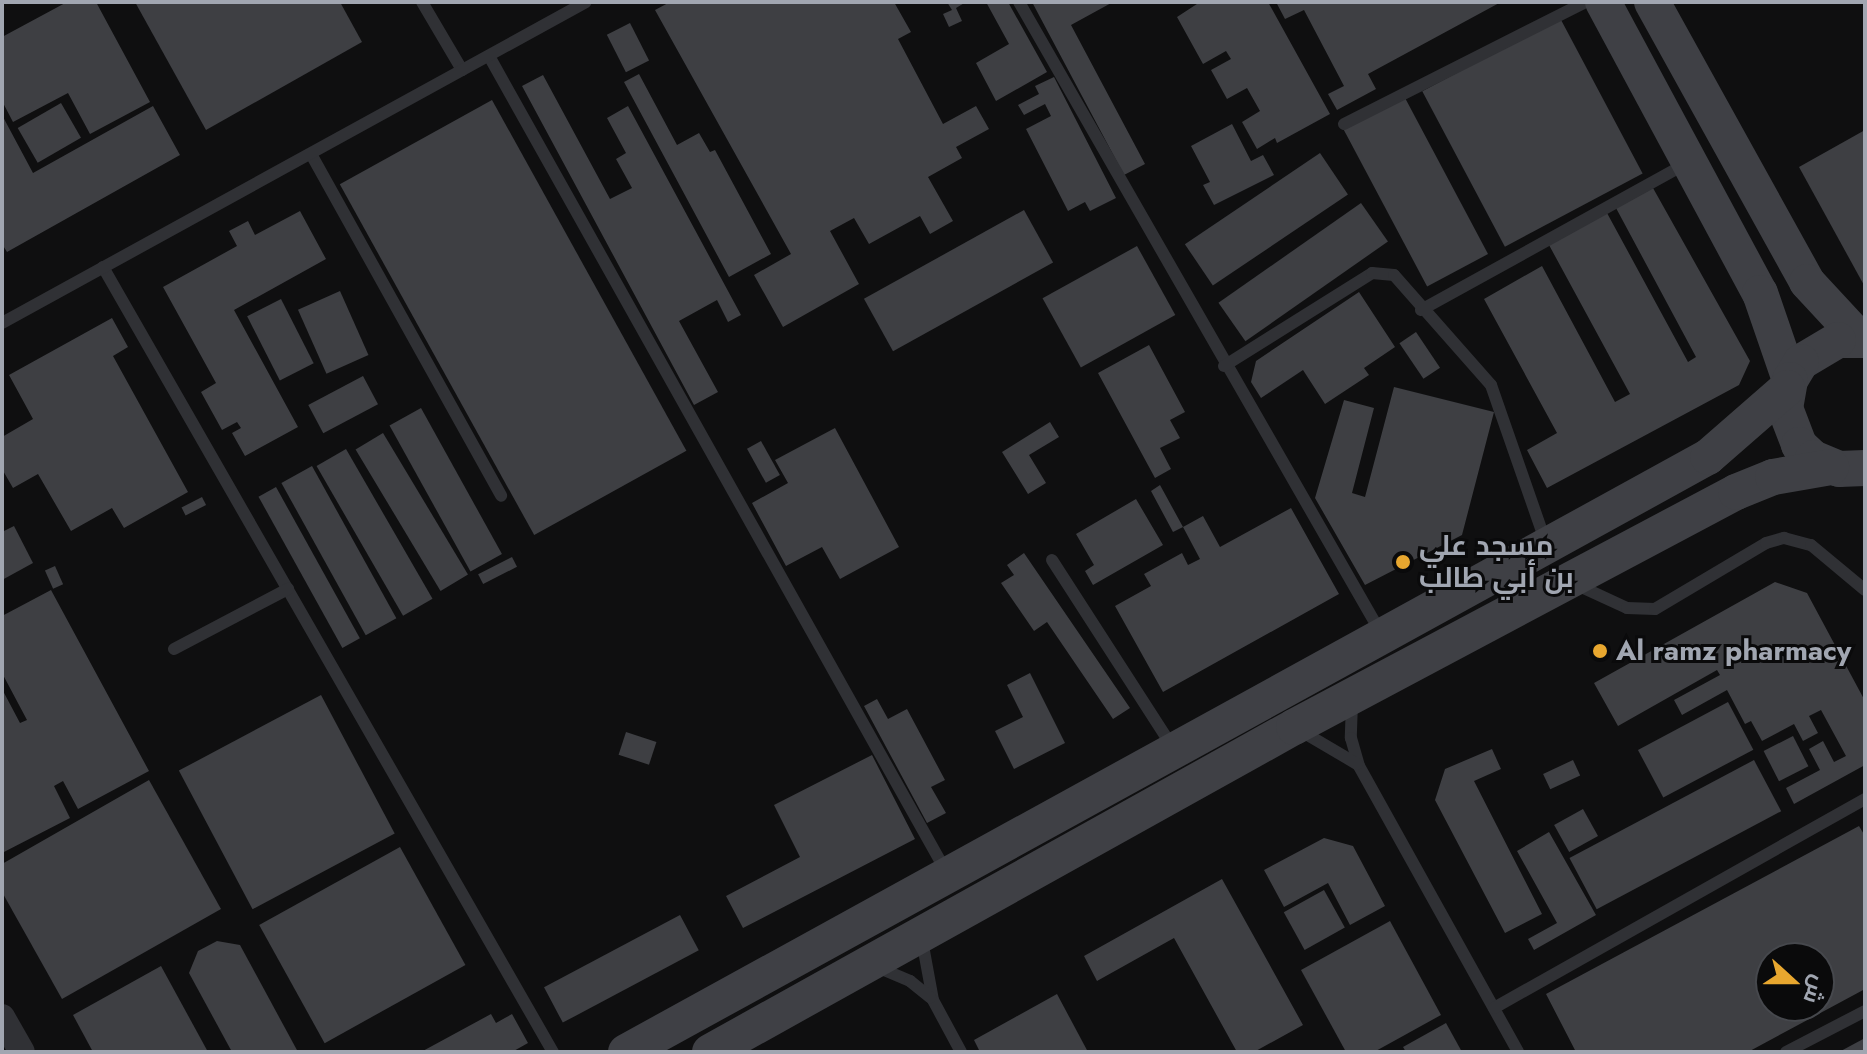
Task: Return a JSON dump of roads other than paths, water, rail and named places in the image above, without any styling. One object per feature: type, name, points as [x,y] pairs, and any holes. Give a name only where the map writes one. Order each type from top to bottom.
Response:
[{"type":"main road","points":[[1603,2],[1770,314],[1789,384],[1785,408],[1799,445],[1845,468],[1865,494]]},
{"type":"main road","points":[[1652,2],[1807,282],[1862,340]]},
{"type":"main road","points":[[626,1052],[1381,633],[1708,457],[1789,384],[1818,348],[1862,340]]},
{"type":"main road","points":[[710,1052],[1294,727],[1754,484],[1845,468]]},
{"type":"street","points":[[2,1017],[22,1052]]},
{"type":"lane","points":[[422,2],[462,70]]},
{"type":"lane","points":[[2,305],[6,321],[586,2]]},
{"type":"lane","points":[[1019,2],[1224,366],[1381,633]]},
{"type":"lane","points":[[1344,124],[1586,2]]},
{"type":"lane","points":[[489,56],[947,873]]},
{"type":"lane","points":[[311,154],[501,496]]},
{"type":"lane","points":[[1421,310],[1689,162]]},
{"type":"lane","points":[[103,267],[553,1052]]},
{"type":"lane","points":[[1224,366],[1372,273],[1394,275],[1421,310],[1491,385],[1546,543]]},
{"type":"lane","points":[[1568,581],[1627,608],[1655,609],[1766,543],[1793,539],[1811,545],[1865,590]]},
{"type":"lane","points":[[1052,560],[1174,748]]},
{"type":"lane","points":[[174,649],[288,589]]},
{"type":"lane","points":[[1354,695],[1351,738],[1359,766],[1518,1052]]},
{"type":"lane","points":[[1294,727],[1359,766]]},
{"type":"lane","points":[[1494,1008],[1865,799]]},
{"type":"lane","points":[[922,934],[933,1000],[961,1052]]},
{"type":"lane","points":[[868,965],[897,974],[933,1000]]},
{"type":"lane","points":[[1786,1052],[1865,1011]]},
{"type":"place","name":"مسجد علي بن أبي طالب","points":[[1403,562]]},
{"type":"place","name":"Al ramz pharmacy","points":[[1600,651]]}]
